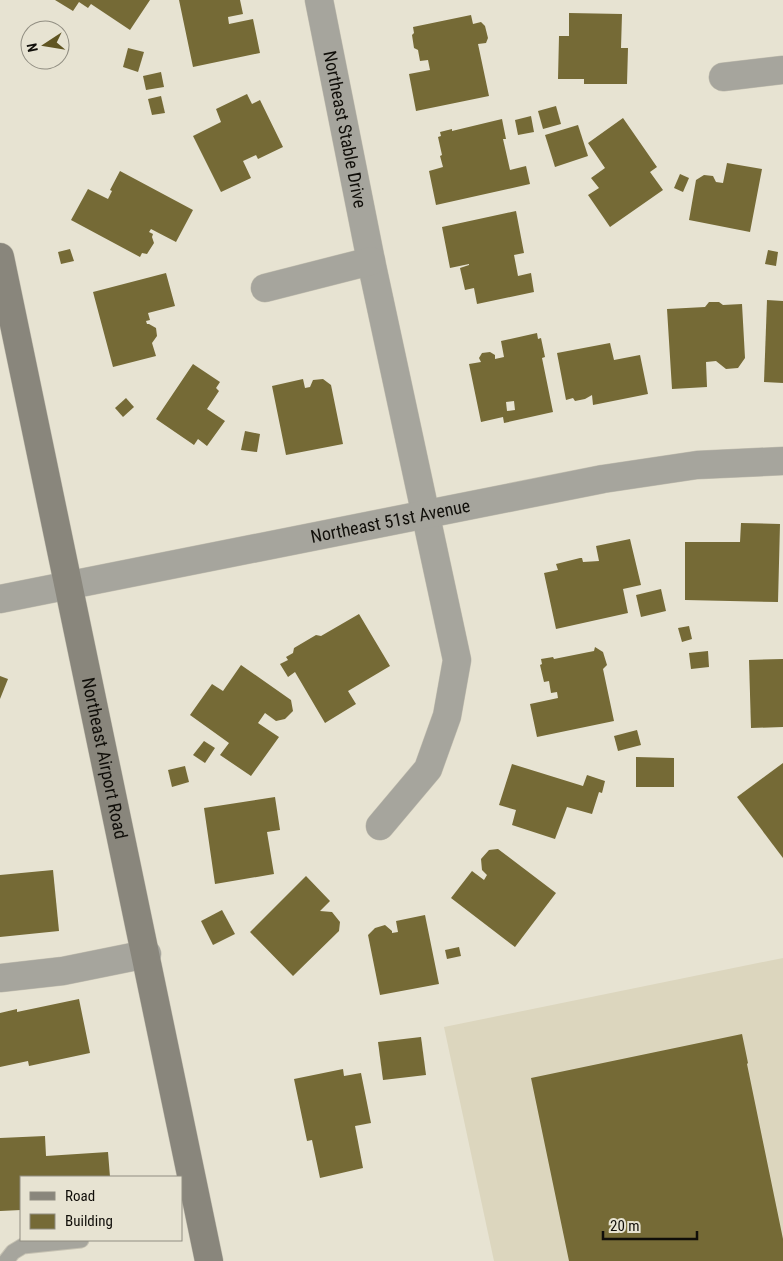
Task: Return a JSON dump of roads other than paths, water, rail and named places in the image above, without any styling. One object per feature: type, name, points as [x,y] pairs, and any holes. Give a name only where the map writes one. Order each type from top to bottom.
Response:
[{"type":"street","name":"Northeast Stable Drive","points":[[319,0],[371,261],[457,660],[447,716],[428,768],[380,826]]},
{"type":"street","points":[[723,78],[783,70]]},
{"type":"street","name":"Northeast Airport Road","points":[[0,257],[147,954],[209,1261]]},
{"type":"street","points":[[265,288],[371,261]]},
{"type":"street","name":"Northeast 51st Avenue","points":[[0,598],[603,479],[688,466],[783,461]]},
{"type":"street","points":[[0,978],[63,971],[147,954]]},
{"type":"lane","points":[[6,1261],[13,1252],[23,1246],[71,1241]]}]
